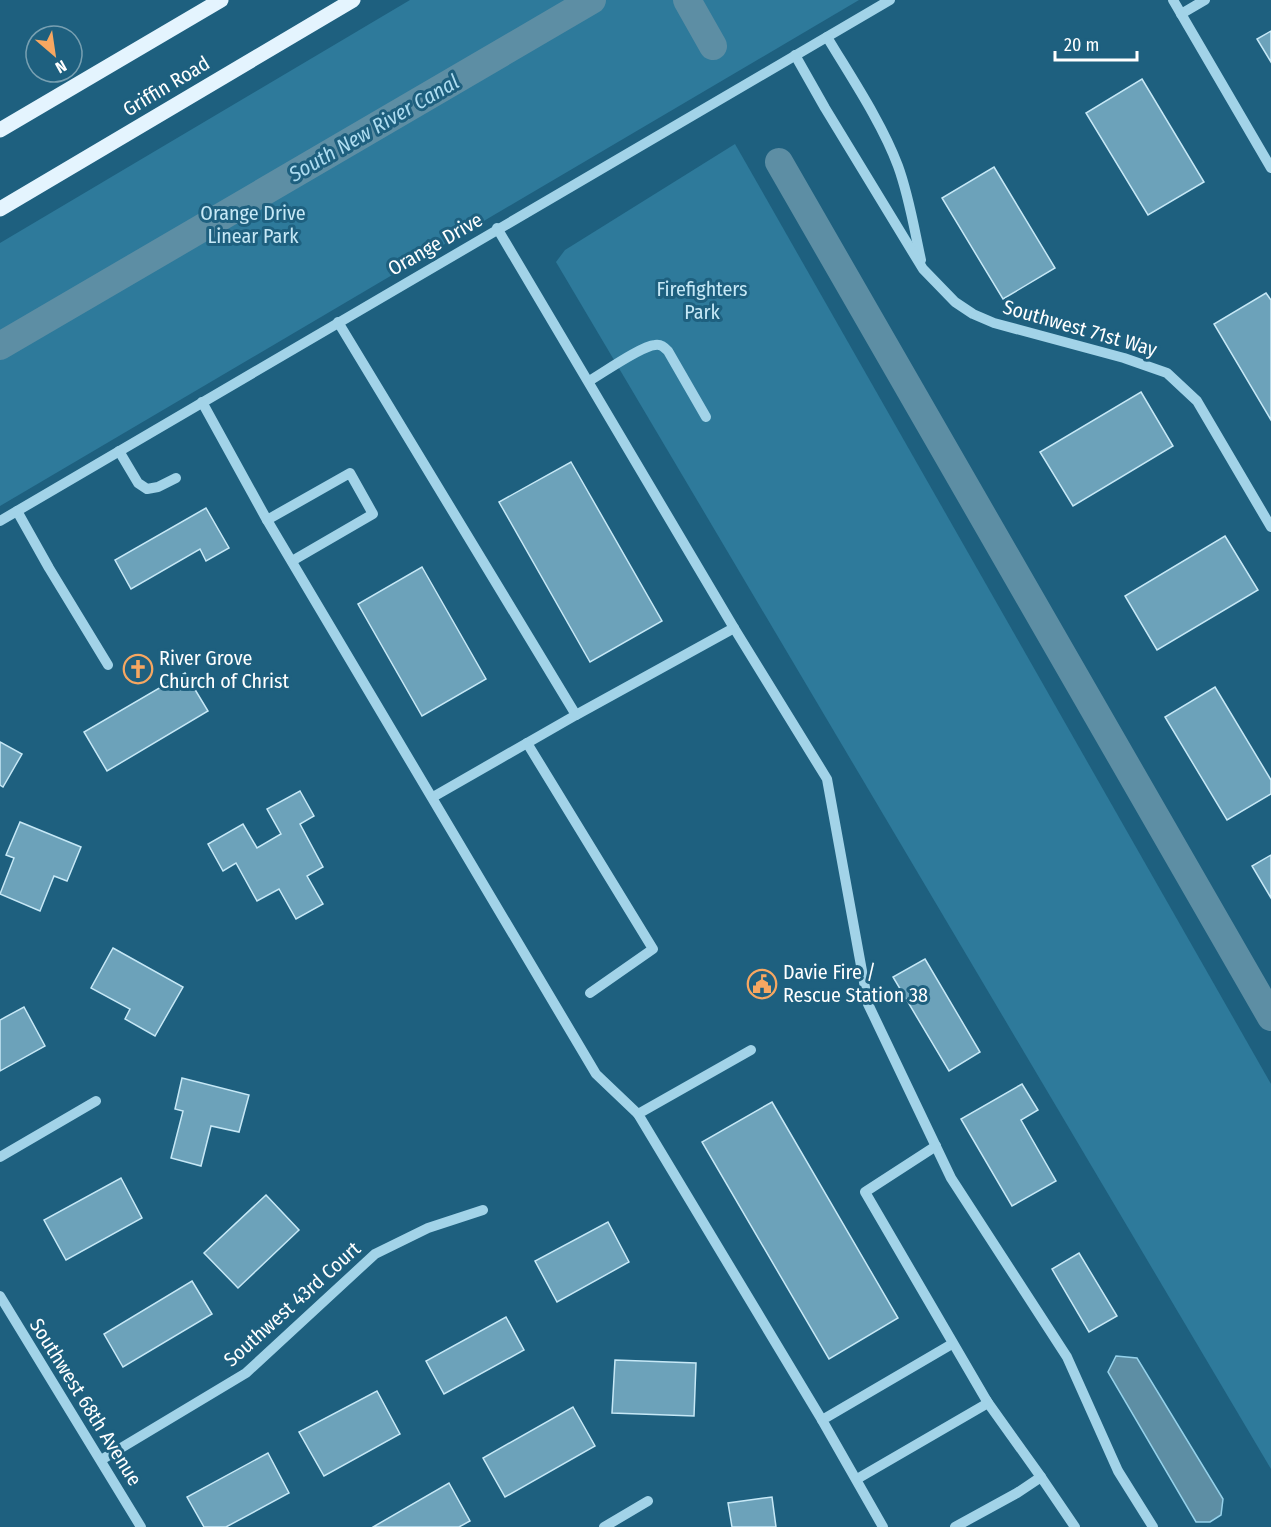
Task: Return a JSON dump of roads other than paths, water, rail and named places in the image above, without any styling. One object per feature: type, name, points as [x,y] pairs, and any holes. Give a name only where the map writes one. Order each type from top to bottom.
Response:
[{"type":"main road","points":[[0,130],[220,0]]},
{"type":"main road","name":"Griffin Road","points":[[0,209],[353,0]]},
{"type":"street","name":"Orange Drive","points":[[0,521],[890,0]]},
{"type":"street","points":[[1173,0],[1271,168]]},
{"type":"street","points":[[1181,14],[1205,0]]},
{"type":"street","points":[[827,37],[886,139],[897,165],[907,193],[923,269]]},
{"type":"street","name":"Southwest 71st Way","points":[[795,55],[923,269],[955,302],[973,314],[994,323],[1124,358],[1167,373],[1197,401],[1271,527]]},
{"type":"street","points":[[497,228],[734,628],[827,779],[868,1004],[951,1178],[1067,1357],[1118,1471],[1153,1527]]},
{"type":"street","points":[[338,322],[576,715]]},
{"type":"street","points":[[589,381],[644,349],[662,345],[668,351],[706,417]]},
{"type":"street","points":[[202,402],[267,520],[434,797],[596,1074],[638,1114],[822,1420],[883,1527]]},
{"type":"street","points":[[119,451],[138,483],[147,489],[158,487],[176,478]]},
{"type":"street","points":[[267,520],[350,473],[373,514],[292,561]]},
{"type":"street","points":[[17,511],[108,665]]},
{"type":"street","points":[[434,797],[734,628]]},
{"type":"street","points":[[527,743],[653,949],[590,993]]},
{"type":"street","points":[[638,1114],[751,1050]]},
{"type":"street","points":[[0,1157],[96,1101]]},
{"type":"street","points":[[936,1146],[864,1192],[986,1401],[1075,1527]]},
{"type":"street","name":"Southwest 43rd Court","points":[[101,1460],[246,1373],[375,1254],[428,1228],[483,1210]]},
{"type":"street","name":"Southwest 68th Avenue","points":[[0,1296],[141,1527]]},
{"type":"street","points":[[822,1420],[952,1344]]},
{"type":"street","points":[[857,1479],[988,1403],[986,1401]]},
{"type":"street","points":[[955,1527],[1041,1477]]},
{"type":"street","points":[[604,1527],[648,1502]]},
{"type":"waterway","name":"South New River Canal","points":[[0,346],[592,0]]},
{"type":"waterway","points":[[687,0],[713,46]]},
{"type":"waterway","points":[[779,162],[1271,1017]]},
{"type":"place","name":"River Grove Church of Christ","points":[[138,669]]},
{"type":"place","name":"Davie Fire / Rescue Station 38","points":[[762,984]]},
{"type":"park label","name":"Orange Drive Linear Park","points":[[253,224]]},
{"type":"park label","name":"Firefighters Park","points":[[702,300]]}]
